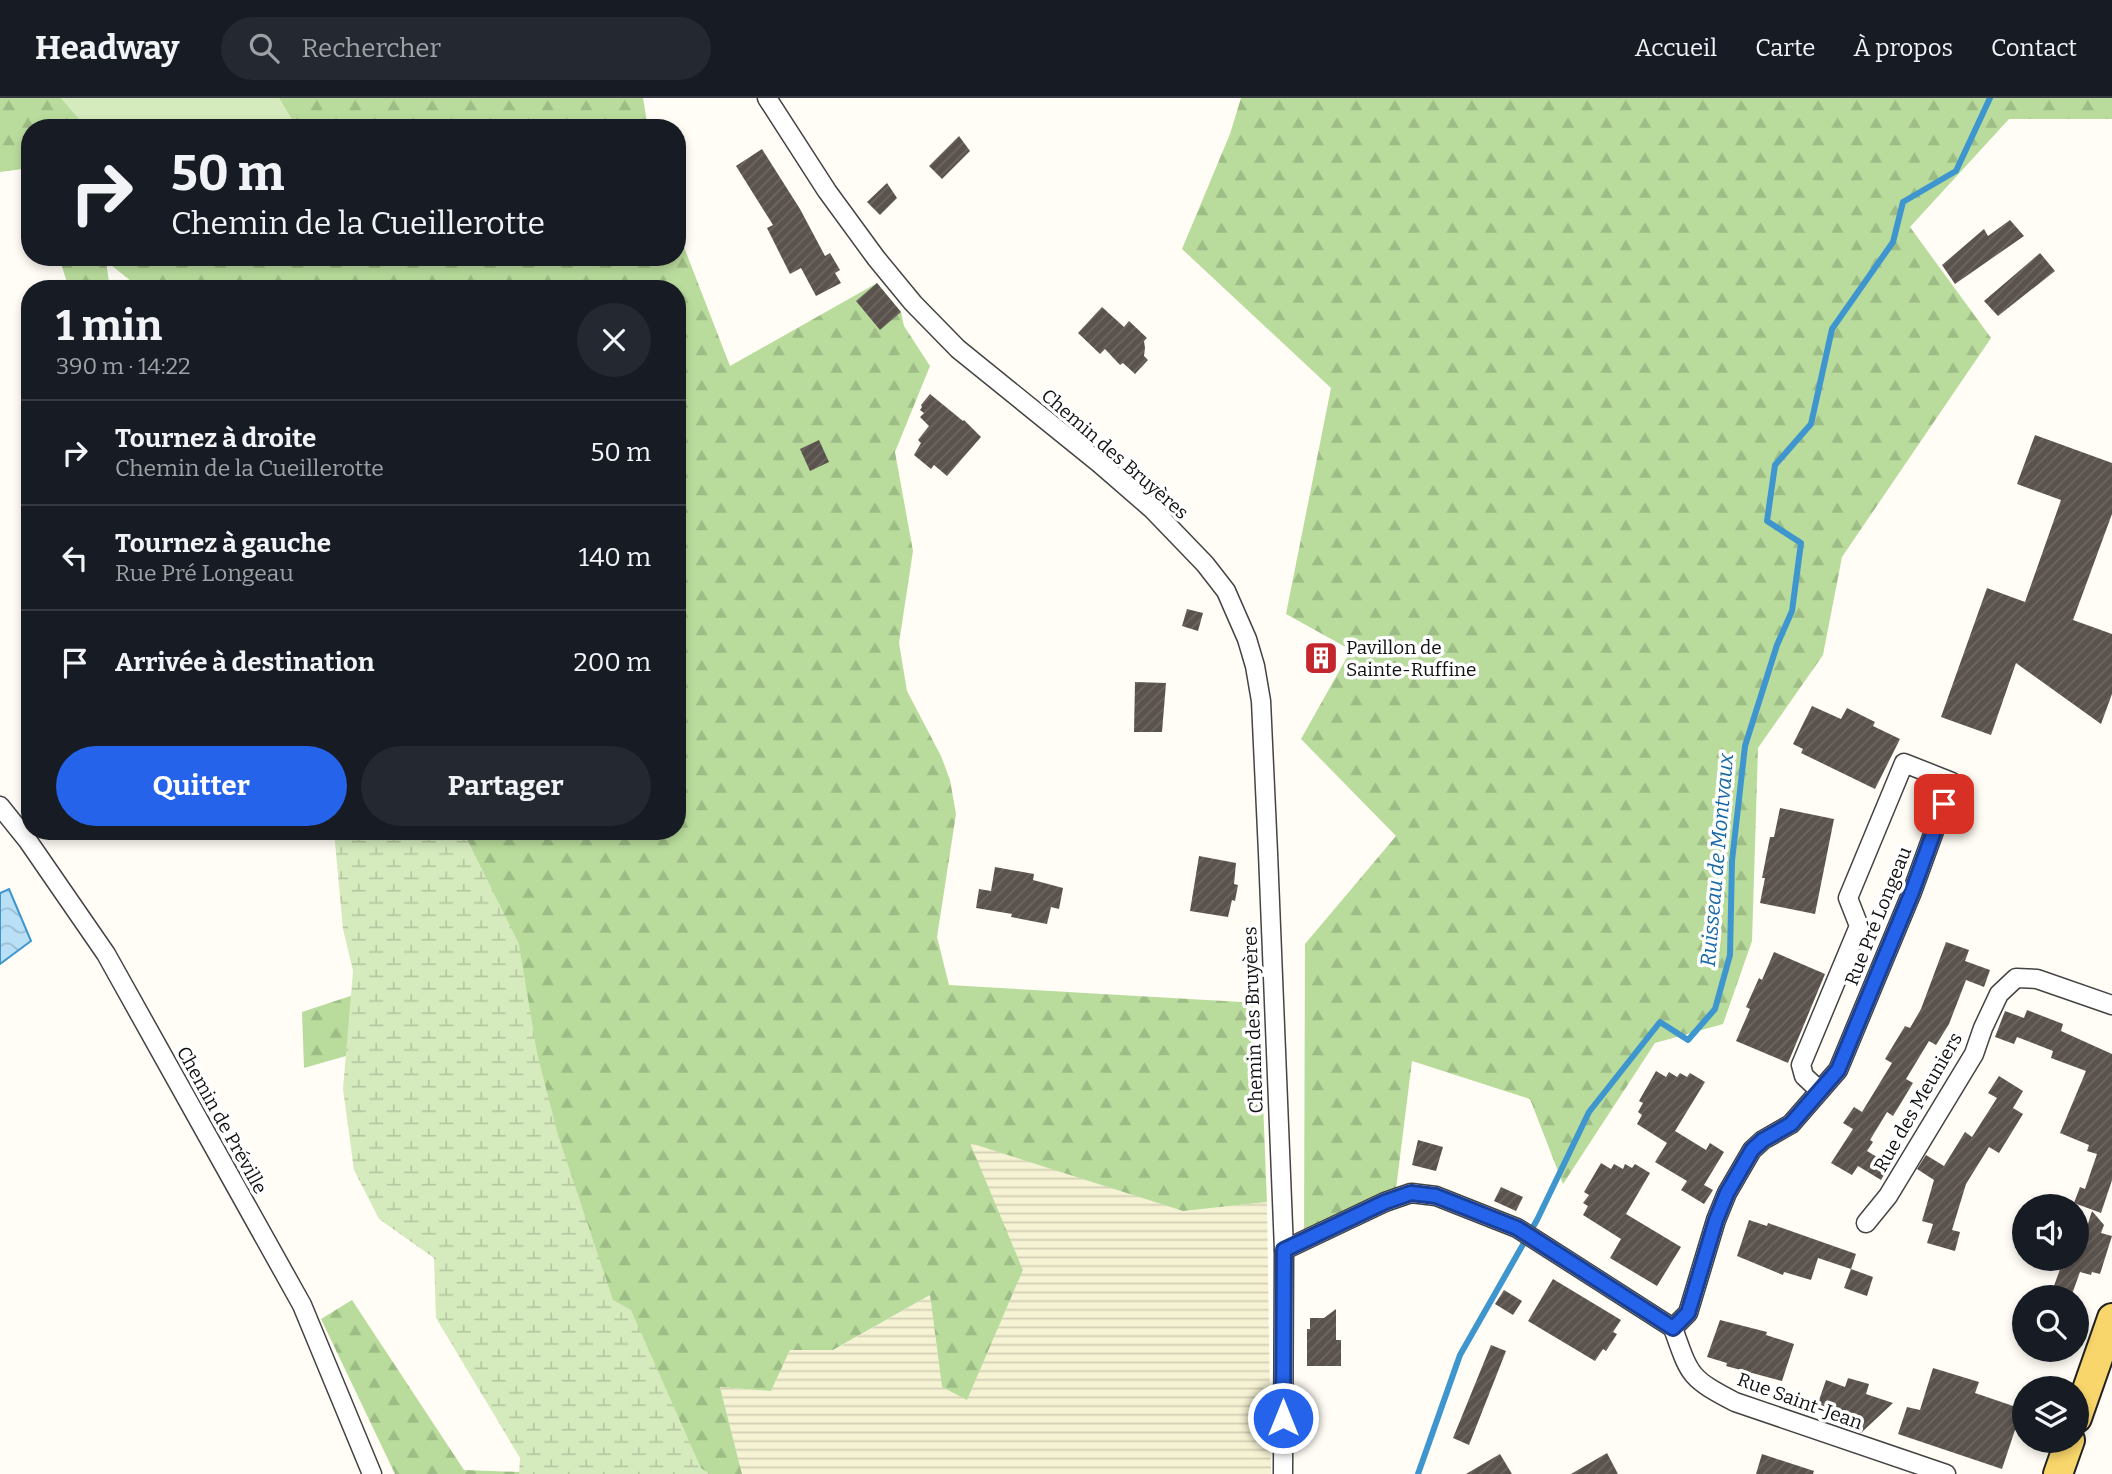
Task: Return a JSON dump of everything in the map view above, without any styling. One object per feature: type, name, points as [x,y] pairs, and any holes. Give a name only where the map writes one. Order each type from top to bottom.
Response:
[{"type":"main road","points":[[2089,1384],[2112,1318]]},
{"type":"main road","points":[[2058,1474],[2065,1453]]},
{"type":"street","name":"Chemin des Bruyères","points":[[767,98],[831,197],[913,303],[958,349],[1152,509],[1206,564],[1226,591],[1237,615],[1255,666],[1261,701],[1284,1250],[1283,1474]]},
{"type":"street","name":"Rue Pré Longeau","points":[[1673,1328],[1688,1313],[1716,1220],[1727,1193],[1752,1150],[1763,1140],[1791,1124],[1820,1091],[1838,1070],[1912,892],[1952,782],[1904,763],[1848,898],[1859,926],[1801,1065],[1804,1076],[1820,1091]]},
{"type":"street","name":"Chemin de Préville","points":[[0,806],[21,832]]},
{"type":"street","name":"Chemin de Préville","points":[[27,840],[106,954],[295,1293],[372,1474]]},
{"type":"street","name":"Rue des Meuniers","points":[[1866,1223],[1888,1196],[1975,1054],[1983,1028],[1999,994],[2016,978],[2037,979],[2112,1005]]},
{"type":"street","points":[[1284,1250],[1385,1202],[1411,1193],[1436,1196],[1517,1228],[1673,1328]]},
{"type":"street","name":"Rue Saint-Jean","points":[[1673,1328],[1687,1369],[1703,1385],[1735,1402],[1946,1474]]},
{"type":"shaded area","points":[[969,1142],[1183,1211],[1267,1202],[1271,1474],[742,1474],[720,1387],[771,1391],[790,1350],[834,1350],[930,1295],[942,1387],[967,1399],[1023,1270]]},
{"type":"green space","points":[[0,98],[61,98],[79,119],[21,119],[21,169],[0,172]]},
{"type":"green space","points":[[61,98],[279,98],[291,119],[79,119]]},
{"type":"green space","points":[[279,98],[643,98],[646,119],[291,119]]},
{"type":"green space","points":[[1241,98],[2112,98],[2112,119],[2009,119],[1910,227],[1991,338],[1842,557],[1823,655],[1758,748],[1752,941],[1723,1024],[1655,1043],[1563,1184],[1530,1099],[1412,1061],[1395,1197],[1304,1241],[1305,944],[1396,836],[1301,739],[1351,650],[1286,614],[1331,388],[1182,249],[1230,134]]},
{"type":"green space","points":[[686,252],[730,366],[877,283],[901,312],[904,326],[930,366],[895,452],[913,551],[899,643],[907,691],[941,756],[950,780],[956,814],[937,937],[949,985],[1259,1003],[1267,1202],[1183,1211],[970,1143],[1023,1270],[967,1400],[942,1387],[930,1295],[833,1350],[790,1350],[771,1391],[720,1387],[742,1474],[669,1474],[367,1050],[304,1068],[302,1012],[429,970],[423,840],[686,840],[686,280],[130,280],[112,266],[686,266]]},
{"type":"green space","points":[[62,266],[107,266],[109,280],[66,280]]},
{"type":"green space","points":[[335,840],[467,840],[519,944],[537,1053],[558,1135],[613,1300],[631,1310],[701,1468],[710,1474],[519,1474],[520,1458],[436,1318],[434,1258],[379,1219],[354,1170],[343,1089],[353,971],[343,929]]},
{"type":"green space","points":[[352,1300],[464,1470],[577,1474],[395,1474],[321,1319]]},
{"type":"water","points":[[9,889],[31,941],[0,964],[0,893]]},
{"type":"building","points":[[959,136],[970,151],[942,179],[929,166]]},
{"type":"building","points":[[762,149],[800,209],[825,256],[830,253],[840,270],[835,273],[841,283],[816,296],[801,268],[790,274],[767,228],[773,225],[736,166]]},
{"type":"building","points":[[887,183],[897,198],[880,215],[867,202]]},
{"type":"building","points":[[2010,220],[2024,236],[1955,284],[1942,265],[1984,229],[1988,236]]},
{"type":"building","points":[[2040,253],[2055,271],[1998,316],[1984,301]]},
{"type":"building","points":[[877,283],[901,312],[880,330],[856,301]]},
{"type":"building","points":[[1102,307],[1124,327],[1129,321],[1147,338],[1144,341],[1144,356],[1148,360],[1135,374],[1123,363],[1120,365],[1105,349],[1100,354],[1078,333]]},
{"type":"building","points":[[930,394],[981,437],[947,476],[934,465],[931,469],[914,455],[921,443],[918,440],[929,426],[920,417],[924,413],[920,410]]},
{"type":"building","points":[[2035,435],[2112,463],[2112,514],[2073,620],[2112,634],[2112,694],[2101,724],[2016,663],[1991,735],[1941,717],[1987,588],[2025,602],[2061,500],[2017,484]]},
{"type":"building","points":[[819,440],[829,462],[810,471],[800,449]]},
{"type":"building","points":[[1187,609],[1203,613],[1198,631],[1182,626]]},
{"type":"building","points":[[1135,682],[1166,683],[1162,732],[1134,732]]},
{"type":"building","points":[[1812,706],[1841,719],[1847,708],[1875,722],[1873,726],[1900,739],[1875,789],[1801,753],[1803,749],[1793,744]]},
{"type":"building","points":[[1780,808],[1834,819],[1815,914],[1760,903],[1770,837],[1774,837]]},
{"type":"building","points":[[1199,856],[1236,863],[1234,884],[1238,885],[1228,917],[1190,911]]},
{"type":"building","points":[[995,867],[1034,874],[1033,880],[1063,888],[1059,909],[1051,907],[1047,924],[976,908],[979,889],[991,891]]},
{"type":"building","points":[[1946,942],[1969,950],[1965,961],[1990,970],[1984,987],[1966,980],[1949,1024],[1936,1045],[1929,1041],[1906,1079],[1913,1083],[1893,1116],[1887,1112],[1870,1140],[1873,1142],[1867,1151],[1890,1165],[1881,1180],[1858,1166],[1852,1175],[1831,1163],[1853,1129],[1843,1123],[1854,1107],[1862,1112],[1892,1063],[1885,1059],[1905,1026],[1910,1028],[1921,1009]]},
{"type":"building","points":[[1774,952],[1825,974],[1788,1063],[1736,1041],[1750,1009],[1746,1007]]},
{"type":"building","points":[[2027,1010],[2063,1024],[2061,1031],[2112,1054],[2112,1180],[2101,1213],[2089,1209],[2089,1194],[2077,1194],[2080,1187],[2085,1189],[2097,1154],[2087,1151],[2089,1145],[2060,1133],[2086,1071],[2051,1058],[2053,1051],[2017,1037],[2014,1044],[1995,1037],[2005,1011],[2024,1018]]},
{"type":"building","points":[[1656,1071],[1666,1077],[1669,1072],[1677,1077],[1680,1073],[1687,1077],[1690,1073],[1705,1082],[1675,1131],[1706,1150],[1710,1143],[1724,1152],[1704,1185],[1713,1190],[1704,1204],[1681,1190],[1687,1181],[1655,1162],[1667,1143],[1637,1124],[1642,1115],[1638,1112],[1643,1103],[1639,1101]]},
{"type":"building","points":[[1999,1076],[2023,1091],[2013,1108],[2023,1114],[1999,1153],[1989,1147],[1966,1184],[1952,1230],[1960,1232],[1955,1251],[1927,1243],[1933,1224],[1922,1221],[1934,1180],[1917,1169],[1926,1155],[1944,1166],[1965,1132],[1972,1137],[1997,1098],[1988,1093]]},
{"type":"building","points":[[1418,1140],[1443,1147],[1436,1171],[1412,1165]]},
{"type":"building","points":[[1601,1163],[1611,1169],[1614,1164],[1623,1169],[1625,1164],[1632,1168],[1635,1164],[1650,1173],[1626,1214],[1681,1247],[1657,1286],[1610,1258],[1621,1239],[1583,1215],[1588,1206],[1583,1203],[1589,1195],[1584,1192]]},
{"type":"building","points":[[1501,1187],[1523,1197],[1516,1211],[1494,1201]]},
{"type":"building","points":[[2092,1211],[2104,1225],[2101,1233],[2112,1236],[2100,1274],[2080,1272],[2075,1285],[2054,1285],[2059,1271],[2089,1271],[2089,1220]]},
{"type":"building","points":[[1749,1220],[1767,1226],[1768,1223],[1856,1254],[1851,1269],[1818,1258],[1811,1280],[1784,1272],[1783,1275],[1737,1256]]},
{"type":"building","points":[[1851,1269],[1873,1277],[1867,1296],[1844,1288]]},
{"type":"building","points":[[1553,1279],[1621,1320],[1613,1332],[1617,1334],[1606,1351],[1603,1349],[1595,1361],[1528,1321]]},
{"type":"building","points":[[1504,1290],[1522,1301],[1513,1315],[1495,1304]]},
{"type":"building","points":[[1336,1309],[1336,1340],[1341,1340],[1341,1366],[1307,1366],[1307,1329],[1310,1329],[1310,1318],[1324,1318]]},
{"type":"building","points":[[1720,1320],[1767,1332],[1766,1335],[1794,1344],[1782,1381],[1726,1366],[1727,1363],[1707,1357]]},
{"type":"building","points":[[1491,1345],[1506,1351],[1469,1445],[1453,1438]]},
{"type":"building","points":[[1933,1368],[1979,1382],[1975,1393],[2012,1406],[2012,1439],[2002,1469],[1898,1434],[1907,1407],[1920,1410]]},
{"type":"building","points":[[1848,1378],[1869,1384],[1866,1394],[1893,1403],[1861,1433],[1855,1431],[1858,1420],[1836,1413],[1828,1418],[1825,1409],[1817,1406],[1826,1380],[1845,1387]]},
{"type":"building","points":[[1607,1453],[1618,1474],[1571,1474]]},
{"type":"building","points":[[1500,1454],[1512,1474],[1466,1474]]},
{"type":"building","points":[[1762,1454],[1814,1471],[1813,1474],[1756,1474]]},
{"type":"waterway","name":"Ruisseau de Montvaux","points":[[1418,1474],[1460,1355],[1537,1220],[1589,1112],[1660,1022],[1688,1040],[1715,1009],[1730,955],[1732,861],[1745,746],[1777,645],[1792,611],[1801,543],[1767,521],[1775,465],[1811,424],[1832,329],[1893,242],[1903,202],[1956,171],[1990,98]]},
{"type":"place","name":"Pavillon de Sainte-Ruffine","points":[[1321,658]]},
{"type":"route","points":[[1283,1418],[1284,1250],[1385,1202],[1411,1193],[1436,1196],[1517,1228],[1673,1328],[1688,1313],[1716,1220],[1727,1193],[1752,1150],[1763,1140],[1791,1124],[1838,1070],[1912,892],[1944,804]]}]
